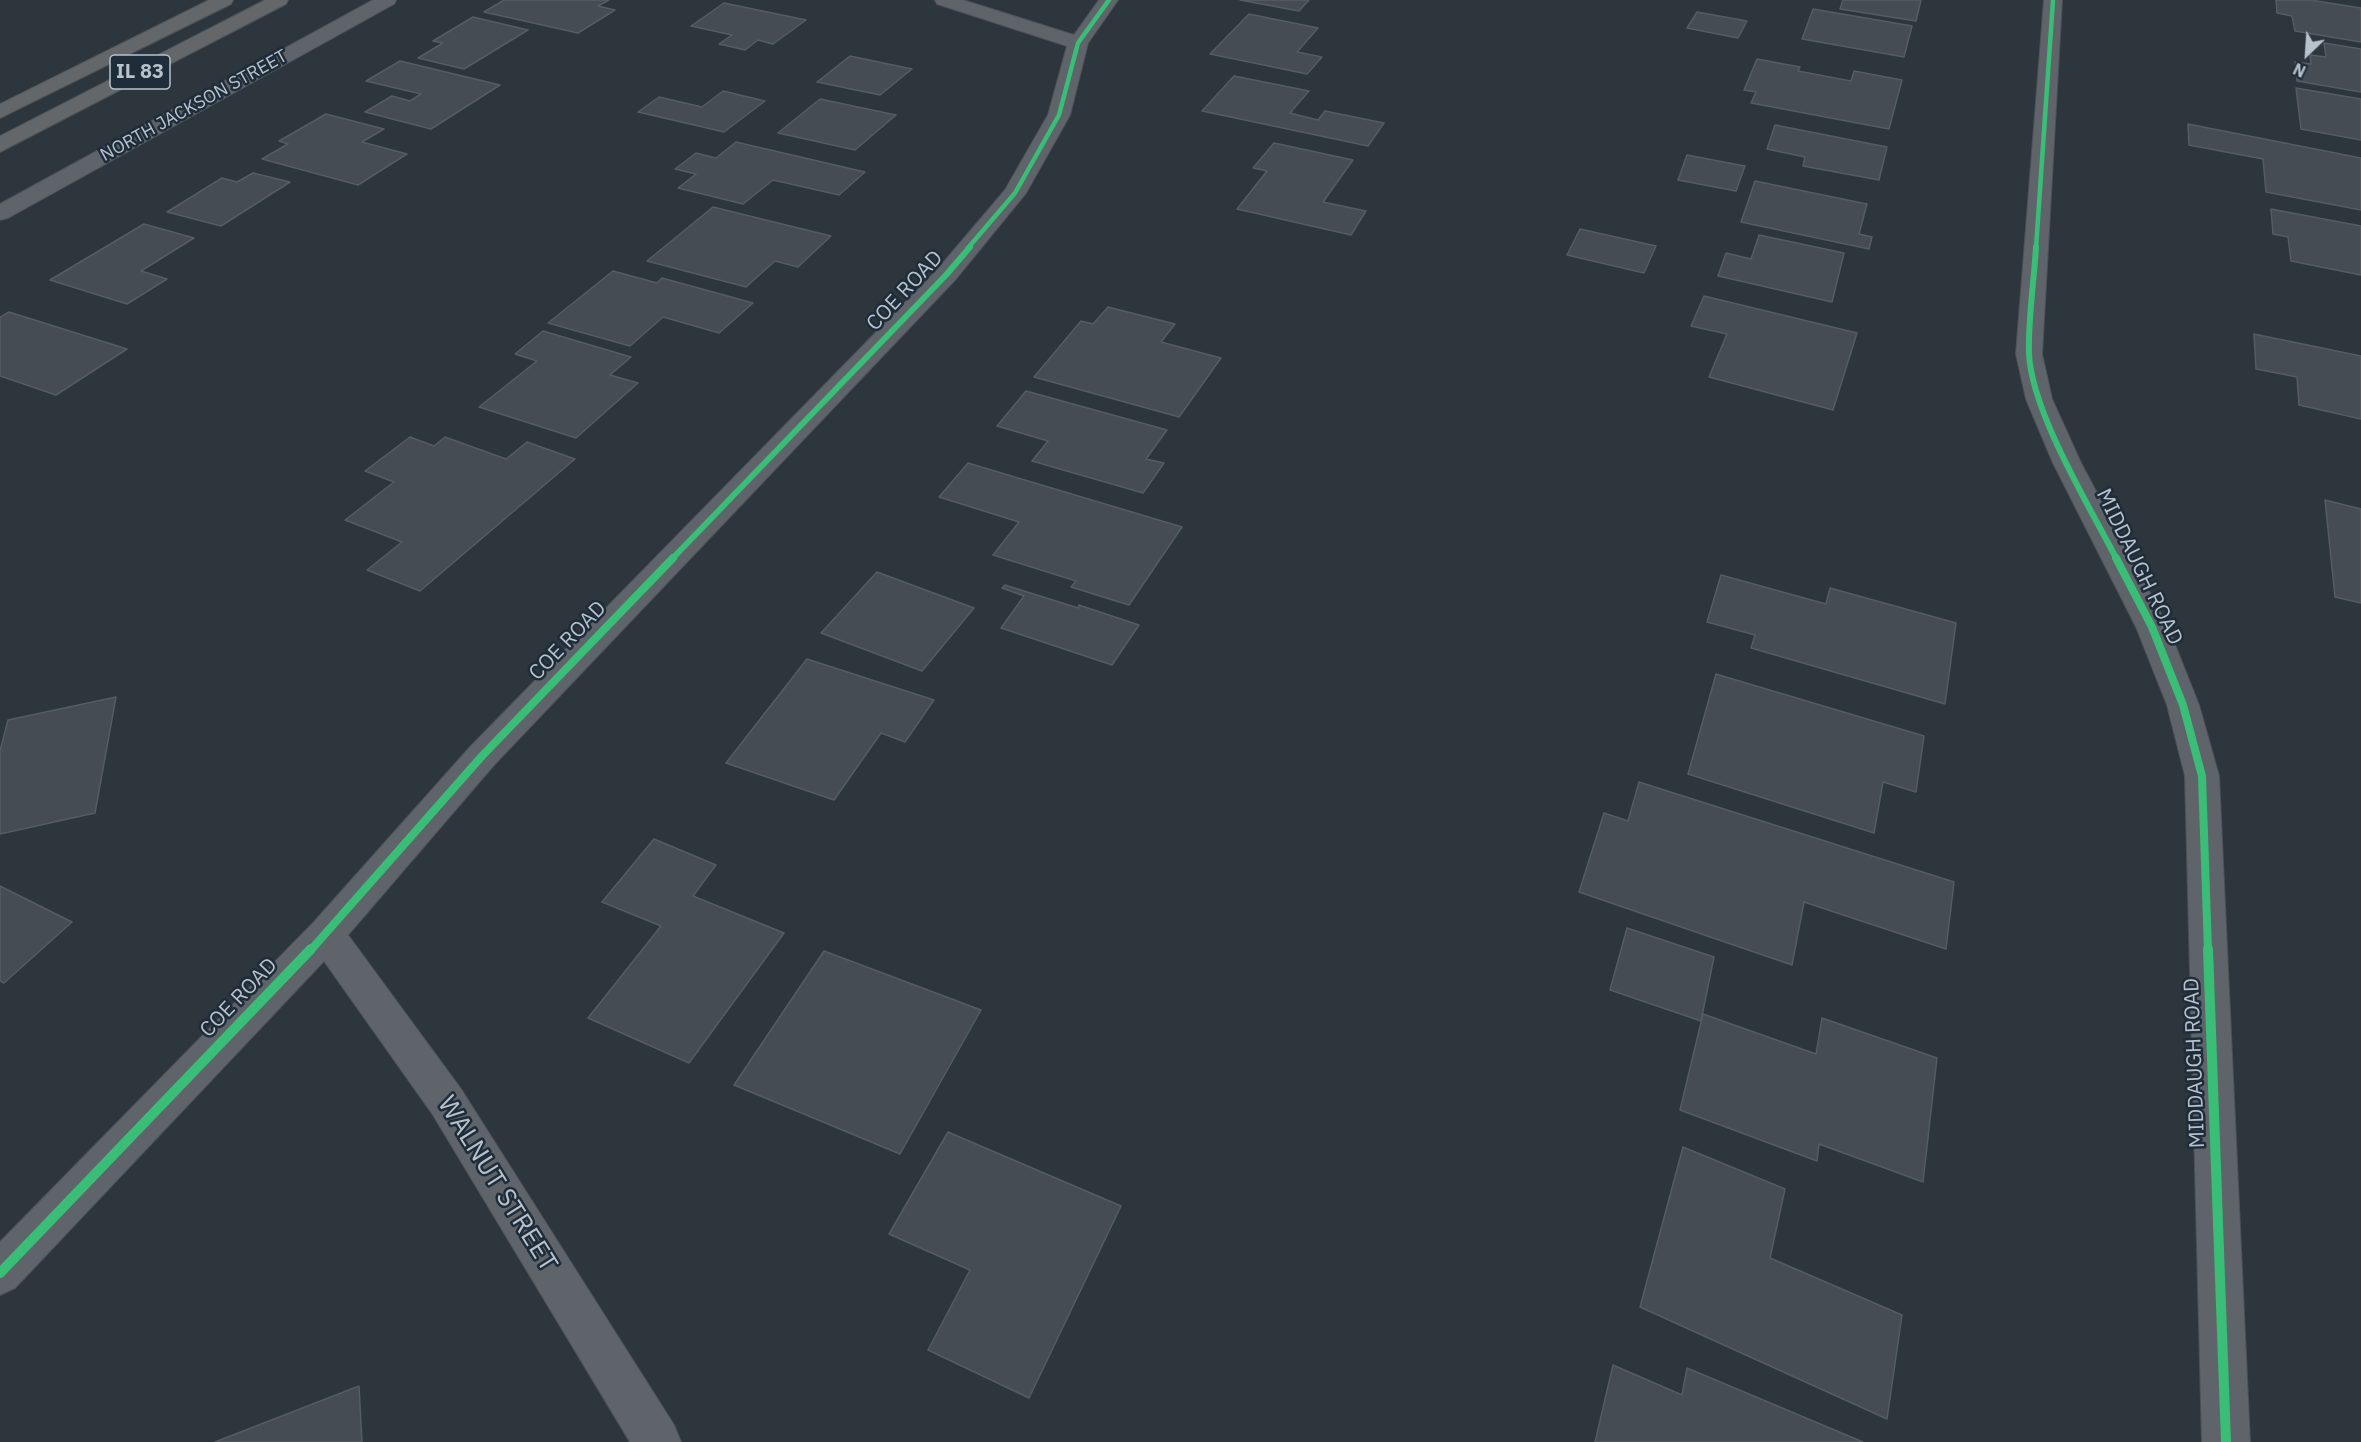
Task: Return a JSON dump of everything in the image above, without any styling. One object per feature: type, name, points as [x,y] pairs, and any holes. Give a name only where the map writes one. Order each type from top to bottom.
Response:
[{"type":"highway","name":"IL 83","points":[[0,112],[224,0]]},
{"type":"highway","name":"IL 83","points":[[0,145],[279,0]]},
{"type":"street","name":"NORTH JACKSON STREET","points":[[0,213],[387,0]]},
{"type":"street","points":[[944,0],[1078,42]]},
{"type":"street","name":"COE ROAD","points":[[0,1274],[326,934],[482,756],[946,275],[1021,184],[1059,115],[1078,42],[1109,0]]},
{"type":"street","name":"MIDDAUGH ROAD","points":[[2053,0],[2029,354],[2039,399],[2067,463],[2152,627],[2183,705],[2202,776],[2226,1442]]},
{"type":"street","name":"WALNUT STREET","points":[[326,934],[447,1102],[657,1442]]},
{"type":"building","points":[[504,0],[609,0],[598,6],[615,10],[578,33],[484,12]]},
{"type":"building","points":[[1240,0],[1309,0],[1299,11]]},
{"type":"building","points":[[1843,0],[1921,0],[1916,21],[1840,9]]},
{"type":"building","points":[[2276,0],[2310,0],[2361,8],[2361,42],[2295,31],[2292,16],[2277,13]]},
{"type":"building","points":[[724,3],[806,20],[773,44],[758,40],[745,50],[719,44],[732,35],[691,26]]},
{"type":"building","points":[[1813,9],[1912,26],[1904,57],[1802,39]]},
{"type":"building","points":[[1697,12],[1747,21],[1738,38],[1687,28]]},
{"type":"building","points":[[1249,14],[1318,28],[1297,52],[1322,57],[1307,74],[1210,54]]},
{"type":"building","points":[[473,17],[528,30],[464,69],[418,58],[443,43],[433,41]]},
{"type":"building","points":[[2324,43],[2361,49],[2361,92],[2297,81],[2295,62],[2311,64],[2310,55],[2326,57]]},
{"type":"building","points":[[850,56],[912,69],[880,95],[817,82]]},
{"type":"building","points":[[1757,59],[1800,67],[1798,71],[1851,81],[1854,71],[1902,80],[1889,129],[1751,103],[1756,92],[1744,90]]},
{"type":"building","points":[[400,61],[500,85],[431,129],[365,112],[392,96],[410,101],[421,94],[366,81]]},
{"type":"building","points":[[1234,76],[1309,91],[1290,113],[1318,120],[1325,111],[1384,123],[1368,146],[1202,111]]},
{"type":"building","points":[[2296,88],[2361,99],[2361,140],[2301,129]]},
{"type":"building","points":[[723,91],[765,101],[724,132],[638,112],[659,97],[702,107]]},
{"type":"building","points":[[820,99],[896,115],[855,150],[778,133]]},
{"type":"building","points":[[326,114],[384,129],[362,142],[407,154],[358,185],[262,159],[288,144],[279,141]]},
{"type":"building","points":[[2188,124],[2361,158],[2361,210],[2266,192],[2263,159],[2189,145]]},
{"type":"building","points":[[1775,125],[1887,147],[1879,180],[1803,166],[1805,157],[1767,149]]},
{"type":"building","points":[[736,142],[865,172],[839,195],[773,180],[743,204],[678,188],[696,174],[675,169],[696,153],[716,158]]},
{"type":"building","points":[[1274,143],[1353,160],[1323,202],[1366,211],[1351,235],[1237,209],[1267,171],[1253,168]]},
{"type":"building","points":[[1687,155],[1745,166],[1736,191],[1678,180]]},
{"type":"building","points":[[253,173],[290,182],[221,226],[167,212],[222,178],[237,182]]},
{"type":"building","points":[[1755,181],[1867,204],[1859,234],[1872,237],[1869,249],[1741,222]]},
{"type":"building","points":[[713,207],[831,236],[798,267],[775,261],[746,287],[647,261]]},
{"type":"building","points":[[2271,209],[2361,226],[2361,275],[2291,261],[2288,237],[2273,234]]},
{"type":"building","points":[[144,224],[194,238],[141,271],[167,279],[127,304],[50,280]]},
{"type":"building","points":[[1580,229],[1656,246],[1644,273],[1567,255]]},
{"type":"building","points":[[1759,235],[1844,253],[1832,302],[1718,276],[1726,253],[1751,259]]},
{"type":"building","points":[[613,271],[657,283],[662,278],[753,303],[719,333],[663,317],[630,346],[548,323]]},
{"type":"building","points":[[1704,296],[1857,333],[1833,410],[1709,377],[1727,334],[1691,326]]},
{"type":"building","points":[[1108,307],[1175,324],[1161,342],[1221,358],[1179,417],[1034,377],[1081,321],[1093,324]]},
{"type":"building","points":[[9,312],[127,349],[56,395],[0,376],[0,317]]},
{"type":"building","points":[[543,331],[631,357],[610,375],[638,383],[576,438],[479,407],[537,361],[515,354]]},
{"type":"building","points":[[2254,334],[2361,356],[2361,419],[2299,405],[2297,377],[2256,369]]},
{"type":"building","points":[[1026,391],[1167,430],[1146,459],[1164,463],[1143,493],[1032,461],[1048,441],[997,426]]},
{"type":"building","points":[[410,437],[434,446],[445,437],[506,459],[527,442],[575,459],[420,591],[367,570],[402,542],[345,520],[394,482],[365,471]]},
{"type":"building","points":[[968,463],[1182,527],[1129,605],[1071,587],[1076,581],[993,555],[1019,522],[939,497]]},
{"type":"building","points":[[2325,500],[2361,509],[2361,603],[2335,597]]},
{"type":"building","points":[[877,572],[974,608],[922,671],[821,633]]},
{"type":"building","points":[[1721,575],[1826,604],[1830,588],[1956,623],[1945,704],[1751,648],[1755,635],[1707,622]]},
{"type":"building","points":[[1005,585],[1078,608],[1079,605],[1139,625],[1112,665],[1001,628],[1024,596],[1002,588]]},
{"type":"building","points":[[807,659],[934,700],[905,742],[881,733],[834,800],[726,763]]},
{"type":"building","points":[[1716,674],[1924,736],[1916,792],[1883,782],[1874,833],[1688,774]]},
{"type":"building","points":[[116,697],[95,813],[0,834],[0,751],[8,720]]},
{"type":"building","points":[[1639,782],[1954,882],[1946,949],[1804,902],[1792,965],[1579,892],[1604,813],[1628,821]]},
{"type":"building","points":[[654,839],[716,865],[693,896],[784,933],[689,1063],[588,1018],[661,926],[602,902]]},
{"type":"building","points":[[0,886],[72,922],[4,983],[0,981]]},
{"type":"building","points":[[1627,928],[1714,957],[1701,1021],[1610,990]]},
{"type":"building","points":[[824,951],[981,1010],[900,1154],[734,1085]]},
{"type":"building","points":[[1703,1014],[1816,1054],[1822,1018],[1937,1058],[1923,1182],[1819,1144],[1817,1161],[1680,1110]]},
{"type":"building","points":[[948,1132],[1121,1206],[1029,1398],[928,1350],[970,1270],[889,1234]]},
{"type":"building","points":[[1683,1147],[1785,1189],[1770,1258],[1902,1315],[1887,1419],[1640,1307]]},
{"type":"building","points":[[1613,1365],[1682,1395],[1687,1368],[1863,1442],[1595,1442]]},
{"type":"building","points":[[359,1386],[362,1442],[215,1442]]},
{"type":"cycle path","points":[[0,1273],[326,934],[482,756],[946,275],[1015,193],[1059,115],[1078,43],[1109,0]]},
{"type":"cycle path","points":[[2053,0],[2029,354],[2039,399],[2067,463],[2152,627],[2183,705],[2202,776],[2226,1442]]}]
